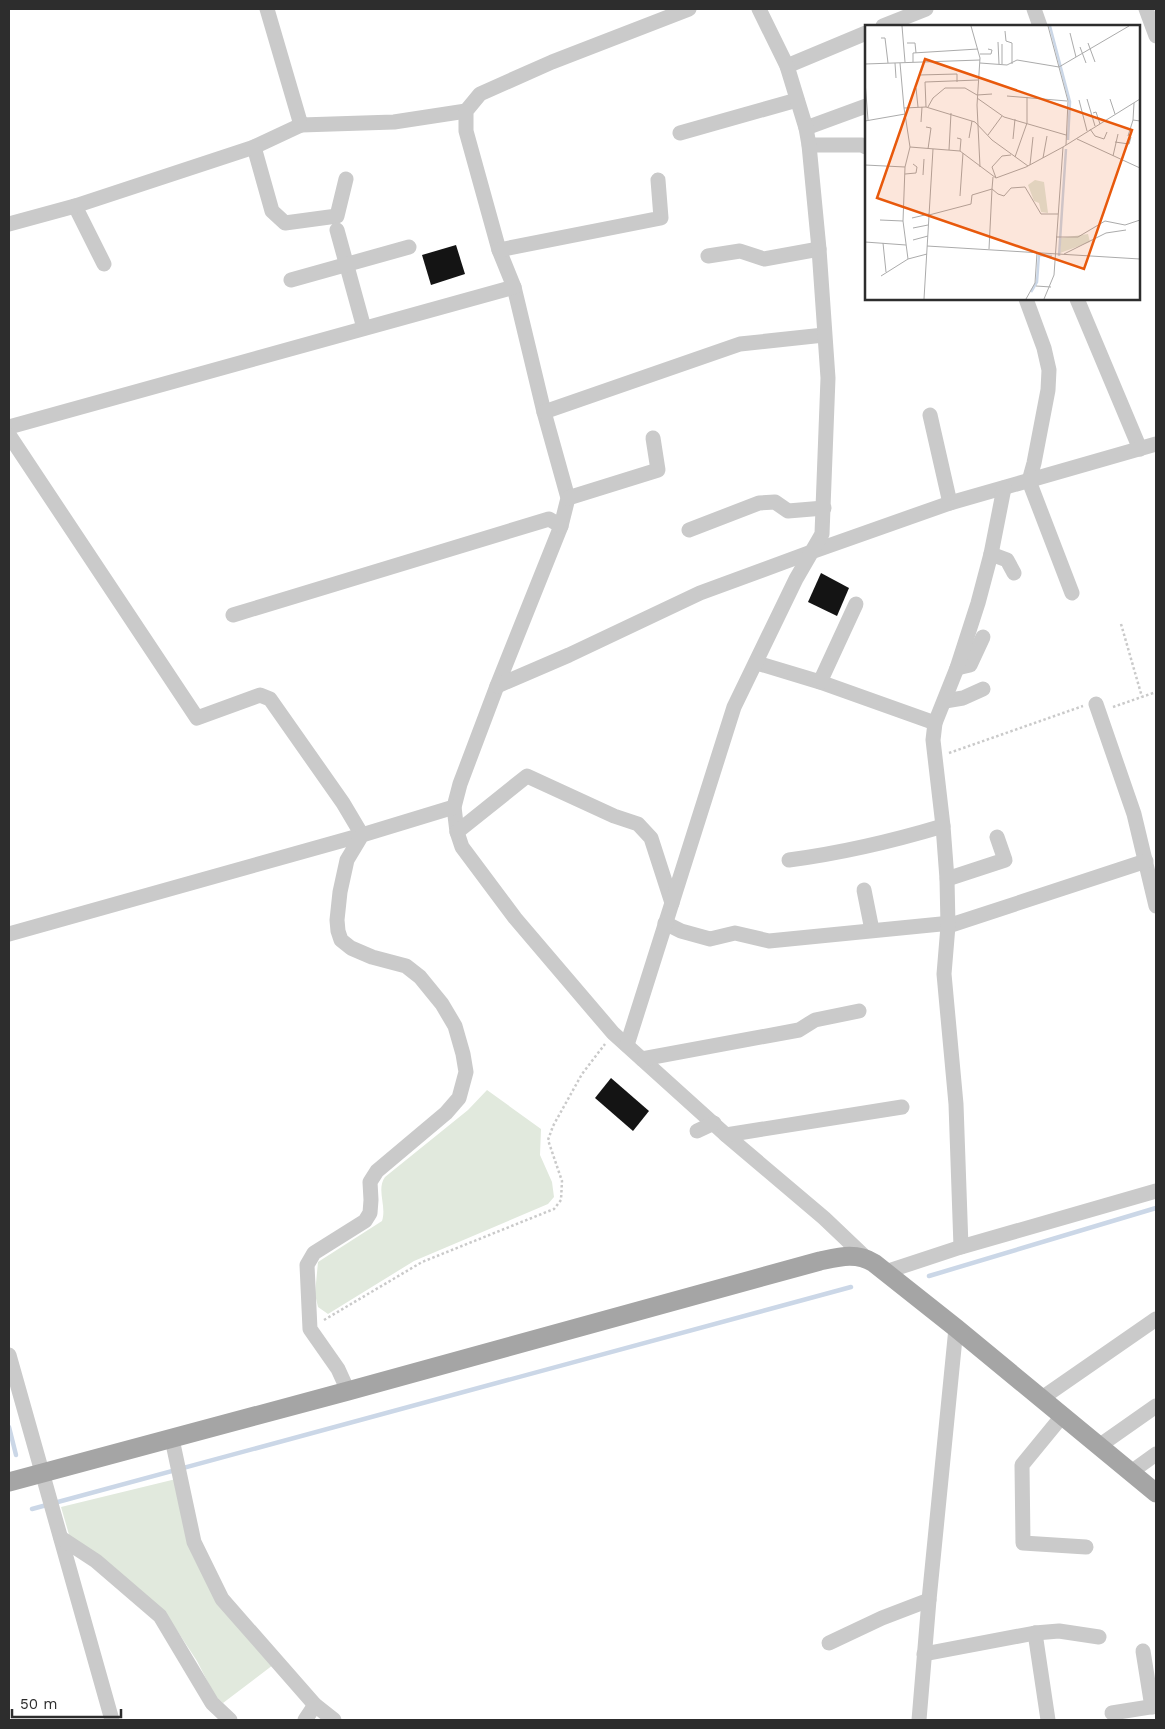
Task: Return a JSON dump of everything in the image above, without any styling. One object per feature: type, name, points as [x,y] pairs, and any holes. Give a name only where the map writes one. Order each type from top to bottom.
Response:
[{"type":"main road","points":[[9,1482],[44,1479],[174,1447],[348,1391],[820,1261],[845,1256],[865,1257],[956,1328],[1156,1493]]},
{"type":"street","points":[[267,9],[300,125]]},
{"type":"street","points":[[689,9],[552,62],[480,94],[466,111],[466,131],[499,250],[514,287],[544,412],[568,498],[562,526],[497,686],[460,784],[454,807],[457,832],[462,847],[515,918],[613,1032],[726,1135],[824,1218],[865,1257]]},
{"type":"street","points":[[627,1045],[734,707],[757,663],[796,579],[814,551],[822,534],[828,378],[819,249],[809,145],[806,128],[787,66],[759,9]]},
{"type":"street","points":[[886,25],[926,9]]},
{"type":"street","points":[[1034,9],[1040,25]]},
{"type":"street","points":[[1146,9],[1156,36]]},
{"type":"street","points":[[787,66],[865,33]]},
{"type":"street","points":[[680,133],[797,100]]},
{"type":"street","points":[[806,128],[865,106]]},
{"type":"street","points":[[9,224],[75,206],[254,146],[300,125],[394,122],[466,111]]},
{"type":"street","points":[[809,145],[865,146]]},
{"type":"street","points":[[254,146],[272,211],[285,223],[337,216],[346,178]]},
{"type":"street","points":[[499,250],[661,218],[658,180]]},
{"type":"street","points":[[75,206],[104,264]]},
{"type":"street","points":[[336,230],[364,328]]},
{"type":"street","points":[[292,280],[409,247]]},
{"type":"street","points":[[708,256],[740,251],[764,259],[819,249]]},
{"type":"street","points":[[362,835],[343,803],[270,699],[260,695],[197,718],[10,427],[514,287]]},
{"type":"street","points":[[1026,300],[1044,348],[1049,370],[1048,390],[1029,481],[1072,593]]},
{"type":"street","points":[[1077,300],[1140,449]]},
{"type":"street","points":[[544,412],[740,344],[824,335]]},
{"type":"street","points":[[930,415],[950,503]]},
{"type":"street","points":[[568,498],[658,470],[653,438]]},
{"type":"street","points":[[497,686],[569,655],[700,593],[814,551],[950,503],[1156,444]]},
{"type":"street","points":[[961,1247],[956,1104],[944,974],[948,926],[946,879],[943,826],[933,740],[935,724],[957,668],[978,602],[991,554],[1004,488]]},
{"type":"street","points":[[688,530],[759,503],[775,502],[788,511],[824,508]]},
{"type":"street","points":[[233,615],[549,519],[562,526]]},
{"type":"street","points":[[991,554],[1007,560],[1014,573]]},
{"type":"street","points":[[820,682],[856,604]]},
{"type":"street","points":[[957,668],[970,665],[983,637]]},
{"type":"street","points":[[757,663],[820,682],[935,724]]},
{"type":"street","points":[[944,701],[963,698],[983,689]]},
{"type":"street","points":[[1096,704],[1134,814],[1156,906]]},
{"type":"street","points":[[457,832],[527,776],[614,816],[638,824],[651,838],[672,903]]},
{"type":"street","points":[[9,934],[362,835],[454,807]]},
{"type":"street","points":[[789,860],[831,854],[911,836],[943,826]]},
{"type":"street","points":[[348,1391],[338,1369],[310,1329],[307,1265],[314,1253],[365,1221],[370,1213],[370,1182],[377,1170],[446,1113],[459,1098],[466,1072],[455,1026],[442,1004],[420,977],[406,966],[372,957],[351,948],[341,940],[337,920],[340,892],[347,860],[362,835]]},
{"type":"street","points":[[946,879],[1005,860],[997,836]]},
{"type":"street","points":[[665,923],[681,931],[710,939],[735,933],[768,941],[941,924],[948,926],[1146,861]]},
{"type":"street","points":[[864,890],[872,930]]},
{"type":"street","points":[[642,1059],[799,1030],[815,1020],[859,1011]]},
{"type":"street","points":[[726,1135],[902,1107]]},
{"type":"street","points":[[697,1131],[714,1123]]},
{"type":"street","points":[[884,1272],[961,1247],[1156,1191]]},
{"type":"street","points":[[1042,1398],[1156,1319]]},
{"type":"street","points":[[919,1720],[956,1328]]},
{"type":"street","points":[[9,1355],[112,1720]]},
{"type":"street","points":[[1099,1446],[1156,1406]]},
{"type":"street","points":[[1063,1415],[1022,1465],[1023,1542],[1086,1547]]},
{"type":"street","points":[[174,1447],[194,1542],[222,1599],[315,1704],[334,1720]]},
{"type":"street","points":[[1131,1472],[1156,1454]]},
{"type":"street","points":[[62,1538],[96,1561],[160,1616],[212,1703],[230,1720]]},
{"type":"street","points":[[828,1643],[882,1618],[929,1600]]},
{"type":"street","points":[[924,1654],[1035,1633],[1059,1631],[1099,1636]]},
{"type":"street","points":[[1035,1633],[1048,1720]]},
{"type":"street","points":[[1112,1713],[1154,1706],[1143,1651]]},
{"type":"street","points":[[305,1720],[315,1704]]},
{"type":"path","points":[[1121,624],[1142,697]]},
{"type":"path","points":[[936,758],[1080,706],[1096,704],[1110,708],[1156,692]]},
{"type":"path","points":[[310,1329],[422,1262],[554,1209],[561,1200],[562,1181],[548,1140],[553,1126],[582,1074],[613,1032]]},
{"type":"shaded area","points":[[487,1090],[541,1129],[540,1155],[552,1182],[554,1197],[548,1204],[414,1261],[328,1314],[318,1307],[315,1294],[318,1262],[382,1221],[381,1187],[385,1177],[468,1110]]},
{"type":"shaded area","points":[[176,1479],[191,1546],[273,1665],[223,1703],[215,1696],[197,1661],[176,1629],[70,1538],[61,1507]]},
{"type":"building","points":[[456,245],[465,274],[431,285],[422,255]]},
{"type":"building","points":[[821,573],[849,588],[837,616],[808,602]]},
{"type":"building","points":[[611,1078],[649,1111],[633,1131],[595,1098]]},
{"type":"waterway","points":[[929,1276],[1156,1208]]},
{"type":"waterway","points":[[32,1509],[851,1287]]},
{"type":"waterway","points":[[9,1427],[16,1455]]}]
